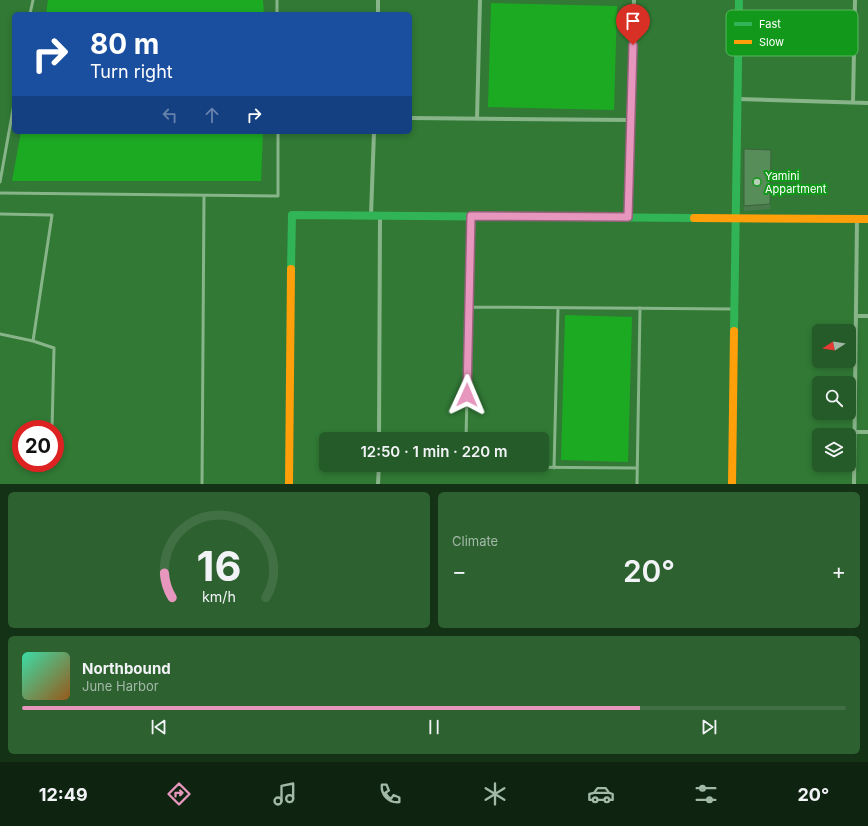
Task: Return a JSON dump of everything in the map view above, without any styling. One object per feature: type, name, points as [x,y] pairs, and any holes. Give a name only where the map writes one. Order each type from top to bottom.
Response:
[{"type":"street","points":[[378,0],[378,12]]},
{"type":"street","points":[[477,119],[480,0]]},
{"type":"street","points":[[628,217],[634,0]]},
{"type":"street","points":[[739,0],[739,10]]},
{"type":"street","points":[[855,0],[855,10]]},
{"type":"street","points":[[732,484],[738,56]]},
{"type":"street","points":[[853,102],[854,56]]},
{"type":"street","points":[[737,99],[868,103]]},
{"type":"street","points":[[412,118],[631,120]]},
{"type":"street","points":[[371,216],[374,134]]},
{"type":"street","points":[[289,484],[292,215],[868,219]]},
{"type":"street","points":[[379,432],[380,216]]},
{"type":"street","points":[[855,428],[857,219]]},
{"type":"street","points":[[856,316],[868,316]]},
{"type":"street","points":[[856,432],[868,432]]},
{"type":"street","points":[[378,484],[379,472]]},
{"type":"street","points":[[854,472],[854,484]]},
{"type":"lane","points":[[30,12],[33,0]]},
{"type":"lane","points":[[277,0],[277,12]]},
{"type":"lane","points":[[0,182],[12,115]]},
{"type":"lane","points":[[0,193],[278,196],[278,134]]},
{"type":"lane","points":[[202,484],[204,196]]},
{"type":"lane","points":[[0,214],[52,215],[33,341]]},
{"type":"lane","points":[[466,432],[471,216]]},
{"type":"lane","points":[[469,307],[734,309]]},
{"type":"lane","points":[[554,468],[558,308]]},
{"type":"lane","points":[[637,484],[640,308]]},
{"type":"lane","points":[[0,334],[33,341],[54,348],[52,420]]},
{"type":"lane","points":[[549,468],[637,468]]},
{"type":"green space","points":[[48,0],[263,0],[264,12],[46,12]]},
{"type":"green space","points":[[491,3],[617,6],[614,110],[488,107]]},
{"type":"green space","points":[[21,134],[263,134],[261,181],[12,181]]},
{"type":"green space","points":[[565,315],[632,317],[628,462],[561,460]]},
{"type":"building","name":"Yamini Appartment","points":[[744,149],[771,150],[770,204],[744,206]]},
{"type":"traffic: fast","points":[[739,0],[739,10]]},
{"type":"traffic: fast","points":[[734,331],[738,56]]},
{"type":"traffic: fast","points":[[291,269],[292,215],[694,218]]},
{"type":"traffic: slow","points":[[694,218],[868,219]]},
{"type":"traffic: slow","points":[[289,484],[291,269]]},
{"type":"traffic: slow","points":[[732,484],[734,331]]},
{"type":"place","name":"Yamini Appartment","points":[[757,182]]},
{"type":"route","points":[[467,395],[471,216],[628,217],[633,45]]}]
